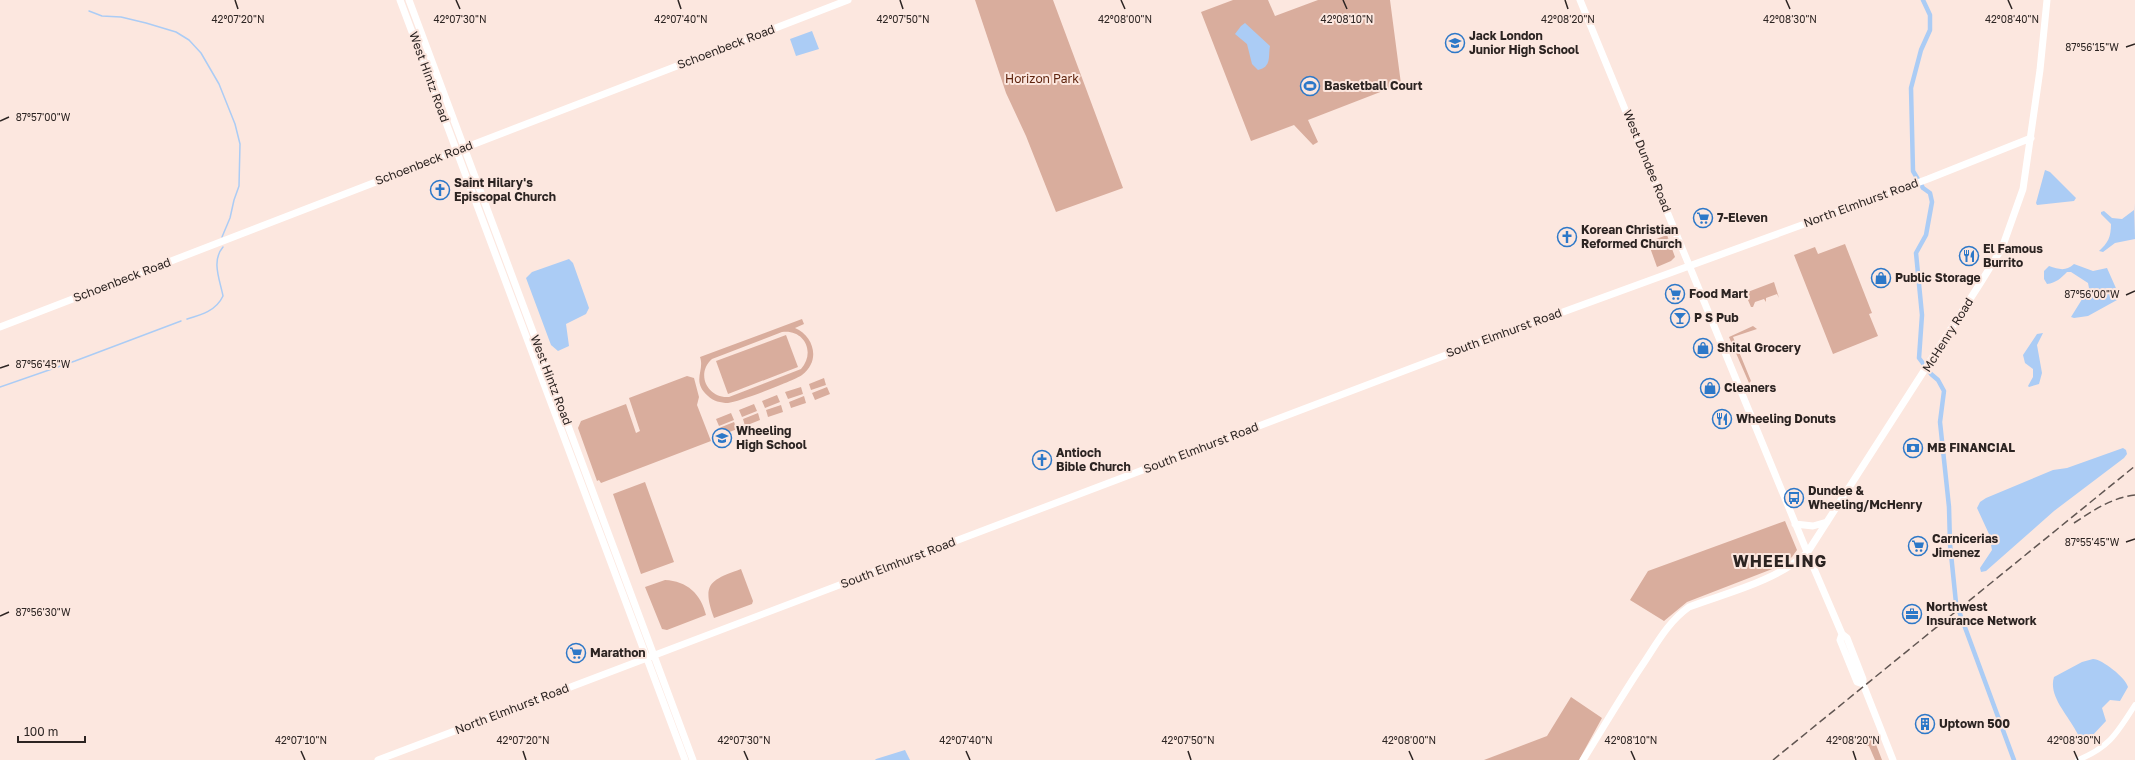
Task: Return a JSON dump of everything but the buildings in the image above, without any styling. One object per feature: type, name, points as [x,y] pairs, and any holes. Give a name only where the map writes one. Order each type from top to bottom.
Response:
[{"type":"main road","name":"West Hintz Road","points":[[400,0],[460,150],[649,656],[685,760]]},
{"type":"main road","name":"West Hintz Road","points":[[409,0],[460,150]]},
{"type":"main road","name":"Schoenbeck Road","points":[[0,327],[848,0]]},
{"type":"main road","name":"West Dundee Road","points":[[1580,0],[1807,553],[1842,634],[1847,638],[1864,679],[1863,684],[1893,760]]},
{"type":"main road","name":"McHenry Road","points":[[1583,760],[1668,625],[1677,615],[1689,607],[1770,578],[1795,564],[1807,553],[1925,373],[2002,248],[2023,189],[2031,138],[2047,0]]},
{"type":"main road","name":"North Elmhurst Road","points":[[1690,265],[1945,172],[2031,138]]},
{"type":"main road","name":"South Elmhurst Road","points":[[649,656],[1511,330],[1690,265]]},
{"type":"main road","points":[[1795,524],[1813,526],[1827,522]]},
{"type":"main road","name":"West Hintz Road","points":[[649,656],[693,760]]},
{"type":"main road","name":"North Elmhurst Road","points":[[378,760],[649,656]]},
{"type":"street","points":[[2078,760],[2105,746],[2115,737],[2135,705]]},
{"type":"green space","name":"Horizon Park","points":[[975,0],[1053,0],[1123,188],[1056,212],[1026,136],[1006,93]]},
{"type":"green space","points":[[1233,0],[1268,0],[1275,16],[1318,0],[1390,0],[1401,84],[1308,120],[1318,142],[1313,145],[1294,125],[1251,141],[1201,12]]},
{"type":"green space","points":[[1667,235],[1675,257],[1671,261],[1657,267],[1648,242]]},
{"type":"green space","points":[[1845,244],[1872,313],[1869,314],[1878,336],[1833,354],[1794,255],[1815,247],[1818,254]]},
{"type":"green space","points":[[1774,282],[1779,298],[1777,294],[1766,298],[1766,302],[1764,299],[1755,302],[1753,307],[1751,307],[1745,293]]},
{"type":"green space","points":[[802,319],[804,324],[795,328],[807,337],[813,349],[812,363],[802,375],[766,391],[728,403],[710,398],[703,391],[699,381],[701,367],[700,357]],"holes":[[[782,332],[790,332],[802,338],[807,349],[807,356],[801,369],[729,397],[722,397],[710,390],[704,378],[707,365],[712,359]]]},
{"type":"green space","points":[[1753,326],[1757,329],[1733,337],[1751,381],[1749,383],[1729,337]]},
{"type":"green space","points":[[786,335],[798,367],[728,394],[716,361]]},
{"type":"green space","points":[[687,376],[694,378],[699,397],[697,405],[711,441],[601,483],[599,480],[597,481],[578,428],[581,421],[626,404],[636,433],[640,431],[629,398]]},
{"type":"green space","points":[[824,378],[826,385],[811,390],[809,384]]},
{"type":"green space","points":[[801,387],[803,394],[788,399],[785,392]]},
{"type":"green space","points":[[827,387],[830,394],[815,400],[812,393]]},
{"type":"green space","points":[[777,395],[780,402],[765,408],[762,401]]},
{"type":"green space","points":[[804,396],[806,403],[791,408],[789,402]]},
{"type":"green space","points":[[754,404],[757,411],[742,417],[739,410]]},
{"type":"green space","points":[[781,405],[783,412],[768,417],[766,410]]},
{"type":"green space","points":[[731,413],[734,420],[719,426],[716,419]]},
{"type":"green space","points":[[758,413],[760,420],[745,426],[743,419]]},
{"type":"green space","points":[[734,422],[737,429],[722,435],[719,428]]},
{"type":"green space","points":[[645,482],[674,562],[641,574],[613,494]]},
{"type":"green space","points":[[1785,521],[1797,550],[1792,557],[1780,566],[1687,602],[1664,621],[1630,600],[1648,571]]},
{"type":"green space","points":[[741,569],[753,601],[752,604],[714,618],[709,597],[711,584],[722,576]]},
{"type":"green space","points":[[665,580],[680,583],[692,590],[701,601],[706,615],[667,630],[662,629],[645,587]]},
{"type":"green space","points":[[1571,697],[1602,718],[1579,760],[1484,760],[1547,736]]},
{"type":"green space","points":[[1872,734],[1882,760],[1875,760],[1869,746],[1866,746],[1869,745],[1866,737]]},
{"type":"water","points":[[1245,23],[1270,46],[1267,64],[1262,69],[1258,70],[1252,64],[1247,44],[1235,34]]},
{"type":"water","points":[[812,31],[819,49],[796,56],[790,39]]},
{"type":"water","points":[[2045,170],[2050,172],[2076,198],[2074,201],[2037,205],[2036,203]]},
{"type":"water","points":[[2134,203],[2135,239],[2115,243],[2103,252],[2099,251],[2105,245],[2110,236],[2111,229],[2111,224],[2101,214],[2101,212],[2104,211],[2112,218],[2122,219],[2134,210]]},
{"type":"water","points":[[569,259],[573,263],[589,308],[586,314],[566,324],[569,346],[558,351],[551,345],[526,278],[532,272]]},
{"type":"water","points":[[2074,264],[2093,271],[2107,268],[2119,295],[2117,300],[2088,316],[2071,317],[2089,288],[2088,283],[2071,272],[2067,272],[2056,281],[2047,284],[2044,279],[2044,271],[2049,266],[2065,269]]},
{"type":"water","points":[[2043,333],[2037,345],[2042,373],[2039,384],[2029,387],[2028,386],[2033,377],[2033,369],[2025,363],[2023,355],[2037,334]]},
{"type":"water","points":[[2123,448],[2126,450],[2127,454],[2124,458],[2054,511],[1986,571],[1981,572],[1980,568],[1992,550],[1989,534],[1977,508],[1980,502],[1986,498],[2053,470],[2067,468]]},
{"type":"water","points":[[2093,659],[2102,662],[2113,670],[2123,679],[2128,687],[2120,701],[2110,700],[2102,708],[2106,721],[2091,737],[2080,739],[2056,698],[2053,684],[2054,677],[2082,662]]},
{"type":"water","points":[[905,750],[910,760],[875,760],[876,759]]},
{"type":"waterway","points":[[1923,0],[1930,15],[1930,30],[1921,50],[1911,88],[1913,171],[1923,188],[1930,193],[1932,202],[1926,235],[1916,253],[1922,315],[1919,358],[1931,374],[1938,380],[1944,391],[1940,422],[1949,507],[1950,544],[1956,603],[2014,760]]},
{"type":"waterway","points":[[89,11],[102,16],[121,17],[176,32],[189,40],[201,53],[219,84],[235,124],[240,144],[239,186],[230,218],[222,237]]},
{"type":"waterway","points":[[187,319],[208,312],[220,301],[223,296],[217,271],[219,252],[223,247]]},
{"type":"waterway","points":[[0,387],[75,361],[181,321]]},
{"type":"railway","points":[[1773,760],[2135,466]]},
{"type":"railway","points":[[2074,523],[2110,502],[2135,495]]},
{"type":"place","name":"Jack London Junior High School","points":[[1455,43]]},
{"type":"place","name":"Basketball Court","points":[[1310,86]]},
{"type":"place","name":"Saint Hilary's Episcopal Church","points":[[440,190]]},
{"type":"place","name":"7-Eleven","points":[[1703,218]]},
{"type":"place","name":"Korean Christian Reformed Church","points":[[1567,237]]},
{"type":"place","name":"El Famous Burrito","points":[[1969,256]]},
{"type":"place","name":"Public Storage","points":[[1881,278]]},
{"type":"place","name":"Food Mart","points":[[1675,294]]},
{"type":"place","name":"P S Pub","points":[[1680,318]]},
{"type":"place","name":"Shital Grocery","points":[[1703,348]]},
{"type":"place","name":"Cleaners","points":[[1710,388]]},
{"type":"place","name":"Wheeling Donuts","points":[[1722,419]]},
{"type":"place","name":"Wheeling High School","points":[[722,438]]},
{"type":"place","name":"MB FINANCIAL","points":[[1913,448]]},
{"type":"place","name":"Antioch Bible Church","points":[[1042,460]]},
{"type":"place","name":"Dundee & Wheeling/McHenry","points":[[1794,498]]},
{"type":"place","name":"Carnicerias Jimenez","points":[[1918,546]]},
{"type":"place","name":"Northwest Insurance Network","points":[[1912,614]]},
{"type":"place","name":"Marathon","points":[[576,653]]},
{"type":"place","name":"Uptown 500","points":[[1925,724]]},
{"type":"district","name":"WHEELING","points":[[1780,561]]}]
